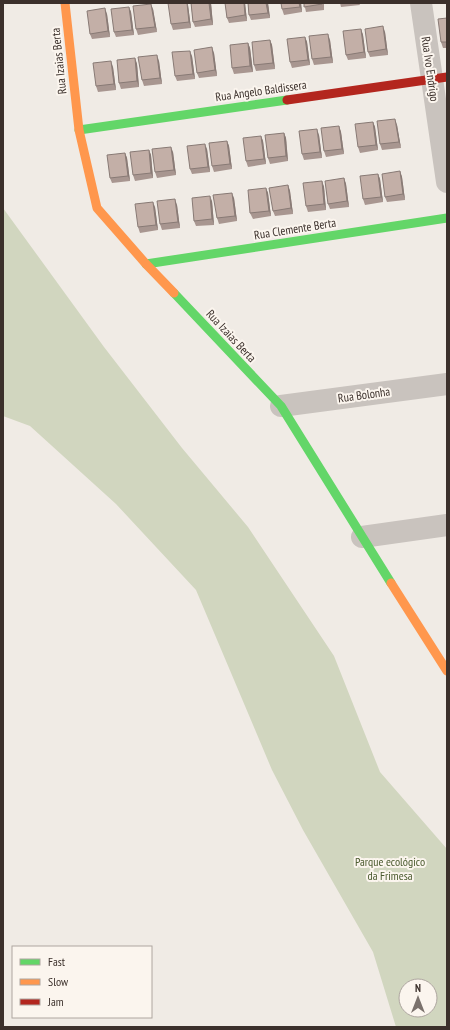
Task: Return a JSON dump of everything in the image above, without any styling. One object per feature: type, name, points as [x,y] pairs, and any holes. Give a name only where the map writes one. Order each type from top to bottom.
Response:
[{"type":"street","name":"Rua Izaias Berta","points":[[65,3],[79,130],[97,208],[146,264],[280,406],[446,668]]},
{"type":"street","name":"Rua Ivo Endrigo","points":[[421,3],[439,78],[447,182]]},
{"type":"street","name":"Rua Angelo Baldissera","points":[[79,130],[439,78]]},
{"type":"street","name":"Rua Clemente Berta","points":[[146,264],[447,218]]},
{"type":"street","name":"Rua Bolonha","points":[[280,406],[447,384]]},
{"type":"street","points":[[362,537],[447,525]]},
{"type":"green space","name":"Parque ecológico da Frimesa","points":[[3,208],[104,347],[182,448],[248,527],[334,656],[380,772],[447,849],[447,1027],[396,1027],[373,952],[303,830],[272,770],[196,590],[116,504],[30,426],[3,416]]},
{"type":"building","points":[[168,3],[187,3],[189,22],[171,24]]},
{"type":"building","points":[[191,3],[209,3],[211,19],[193,22]]},
{"type":"building","points":[[225,3],[244,3],[245,15],[227,18]]},
{"type":"building","points":[[248,3],[266,3],[268,13],[249,15]]},
{"type":"building","points":[[281,3],[299,3],[300,7],[282,9]]},
{"type":"building","points":[[304,3],[322,3],[322,4],[304,7]]},
{"type":"building","points":[[151,4],[155,27],[136,29],[133,6]]},
{"type":"building","points":[[129,7],[132,30],[114,32],[111,9]]},
{"type":"building","points":[[105,8],[108,31],[90,34],[87,11]]},
{"type":"building","points":[[447,18],[447,42],[441,42],[438,19]]},
{"type":"building","points":[[383,26],[386,49],[368,52],[365,29]]},
{"type":"building","points":[[361,29],[364,52],[346,55],[343,31]]},
{"type":"building","points":[[328,34],[331,57],[312,59],[309,36]]},
{"type":"building","points":[[305,37],[308,60],[290,62],[287,39]]},
{"type":"building","points":[[270,40],[273,63],[254,65],[252,42]]},
{"type":"building","points":[[248,43],[250,66],[232,68],[230,45]]},
{"type":"building","points":[[212,47],[215,70],[197,73],[194,50]]},
{"type":"building","points":[[190,51],[193,74],[175,76],[172,52]]},
{"type":"building","points":[[157,55],[160,78],[142,80],[138,57]]},
{"type":"building","points":[[135,58],[137,81],[119,83],[117,60]]},
{"type":"building","points":[[111,61],[114,84],[96,86],[93,63]]},
{"type":"building","points":[[395,119],[399,142],[380,144],[377,121]]},
{"type":"building","points":[[373,122],[376,145],[358,147],[355,124]]},
{"type":"building","points":[[339,126],[342,149],[324,151],[321,128]]},
{"type":"building","points":[[317,129],[320,152],[302,154],[299,131]]},
{"type":"building","points":[[284,133],[286,156],[268,158],[265,135]]},
{"type":"building","points":[[261,136],[264,159],[246,161],[243,138]]},
{"type":"building","points":[[227,141],[230,164],[212,166],[209,143]]},
{"type":"building","points":[[205,144],[208,167],[190,169],[187,146]]},
{"type":"building","points":[[171,147],[174,170],[155,172],[152,149]]},
{"type":"building","points":[[149,150],[151,173],[133,175],[130,152]]},
{"type":"building","points":[[125,153],[128,176],[110,178],[107,155]]},
{"type":"building","points":[[400,171],[403,194],[385,197],[382,174]]},
{"type":"building","points":[[378,174],[381,197],[363,199],[360,176]]},
{"type":"building","points":[[344,178],[347,201],[328,204],[325,181]]},
{"type":"building","points":[[322,181],[324,204],[306,206],[303,183]]},
{"type":"building","points":[[288,185],[291,208],[273,211],[269,188]]},
{"type":"building","points":[[266,188],[269,211],[250,213],[248,190]]},
{"type":"building","points":[[232,193],[235,216],[217,218],[213,195]]},
{"type":"building","points":[[210,196],[212,219],[194,221],[192,198]]},
{"type":"building","points":[[175,199],[178,222],[160,224],[157,201]]},
{"type":"building","points":[[153,202],[156,225],[138,227],[135,204]]},
{"type":"traffic: fast","points":[[79,130],[287,100]]},
{"type":"traffic: fast","points":[[146,264],[447,218]]},
{"type":"traffic: fast","points":[[174,293],[281,406],[391,583]]},
{"type":"traffic: slow","points":[[65,3],[79,130],[97,208],[146,264],[174,293]]},
{"type":"traffic: slow","points":[[391,583],[447,671]]},
{"type":"traffic: jam","points":[[287,100],[447,77]]}]
